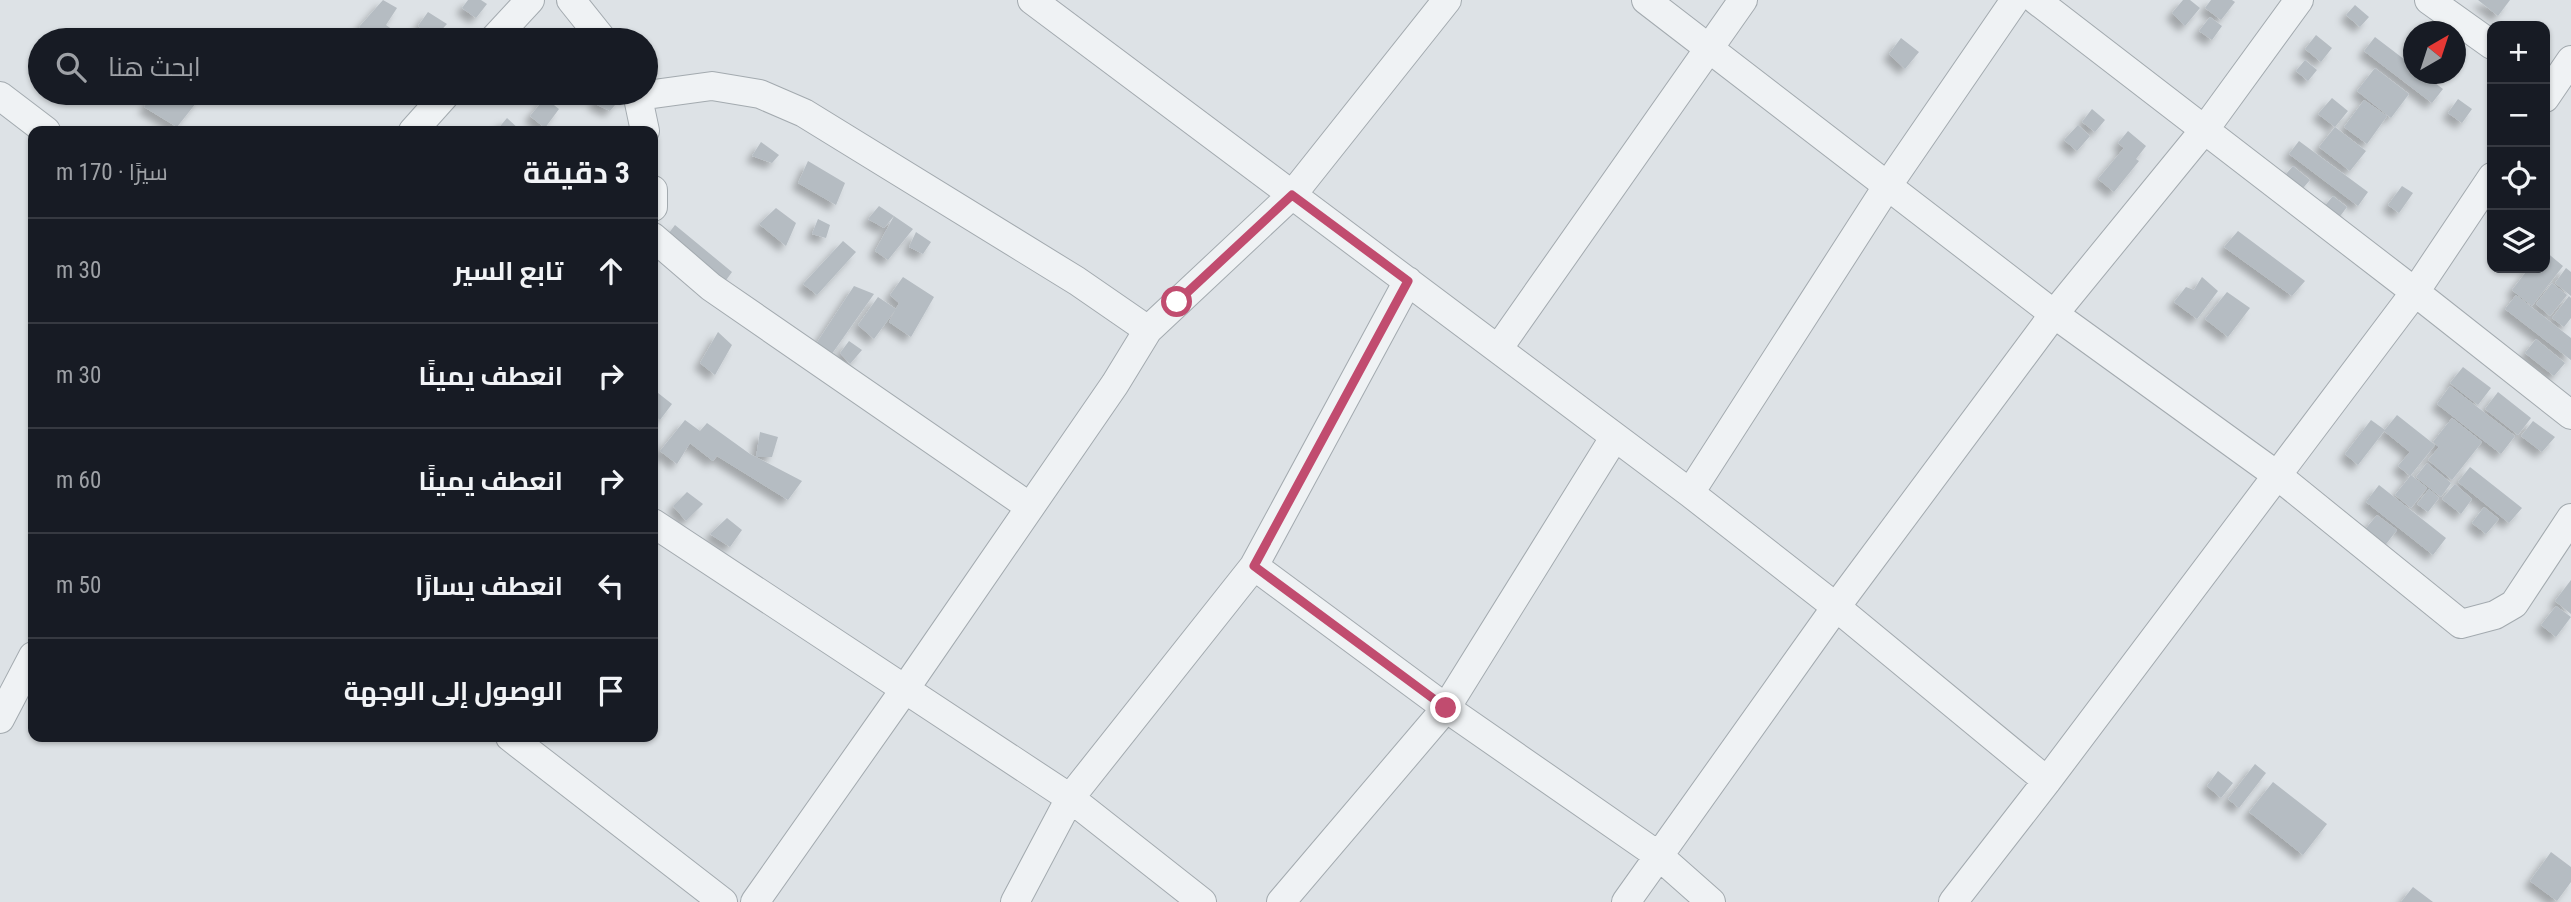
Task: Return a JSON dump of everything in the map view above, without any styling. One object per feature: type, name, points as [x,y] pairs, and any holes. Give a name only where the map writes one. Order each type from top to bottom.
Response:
[{"type":"street","points":[[504,28],[530,0]]},
{"type":"street","points":[[571,0],[593,28]]},
{"type":"street","points":[[1032,0],[1689,493],[1836,607],[2048,781]]},
{"type":"street","points":[[755,902],[1115,384],[1148,330],[1292,195],[1447,0]]},
{"type":"street","points":[[1646,0],[2053,314],[2278,476],[2461,624],[2495,615],[2514,604],[2571,518]]},
{"type":"street","points":[[1498,349],[1743,0]]},
{"type":"street","points":[[1689,493],[1888,185],[2015,0]]},
{"type":"street","points":[[2036,0],[2416,292],[2571,415]]},
{"type":"street","points":[[1626,902],[1836,607],[2053,314],[2205,129],[2299,0]]},
{"type":"street","points":[[2429,0],[2487,41]]},
{"type":"street","points":[[2553,92],[2571,60]]},
{"type":"street","points":[[658,92],[712,86],[760,94],[804,113],[1077,281],[1148,330]]},
{"type":"street","points":[[0,96],[39,126]]},
{"type":"street","points":[[417,126],[436,105]]},
{"type":"street","points":[[640,105],[644,126]]},
{"type":"street","points":[[1954,902],[2416,292],[2487,185]]},
{"type":"street","points":[[658,241],[711,287],[1030,507]]},
{"type":"street","points":[[1015,902],[1070,798],[1254,566],[1408,281]]},
{"type":"street","points":[[1281,902],[1446,708],[1614,438]]},
{"type":"street","points":[[658,526],[1070,798],[1202,902]]},
{"type":"street","points":[[1254,566],[1446,708],[1659,856],[1712,902]]},
{"type":"street","points":[[0,719],[28,666]]},
{"type":"street","points":[[516,742],[723,902]]},
{"type":"building","points":[[383,0],[397,8],[386,25],[390,28],[359,27]]},
{"type":"building","points":[[468,0],[481,0],[487,4],[476,18],[462,8]]},
{"type":"building","points":[[2183,0],[2190,0],[2200,8],[2185,26],[2172,13]]},
{"type":"building","points":[[2211,0],[2235,2],[2221,20],[2205,8]]},
{"type":"building","points":[[2478,0],[2510,0],[2498,16]]},
{"type":"building","points":[[2355,5],[2369,17],[2360,27],[2346,15]]},
{"type":"building","points":[[428,12],[447,24],[443,28],[418,26]]},
{"type":"building","points":[[2210,17],[2222,26],[2212,40],[2199,31]]},
{"type":"building","points":[[2316,35],[2332,48],[2321,62],[2305,49]]},
{"type":"building","points":[[2375,37],[2403,58],[2403,81],[2364,51]]},
{"type":"building","points":[[1901,38],[1919,52],[1905,69],[1889,54]]},
{"type":"building","points":[[2305,60],[2317,70],[2308,81],[2296,71]]},
{"type":"building","points":[[2375,68],[2409,94],[2391,118],[2357,91]]},
{"type":"building","points":[[2407,84],[2436,84],[2443,89],[2432,103]]},
{"type":"building","points":[[2332,98],[2348,111],[2335,127],[2318,114]]},
{"type":"building","points":[[2458,99],[2472,109],[2462,123],[2448,113]]},
{"type":"building","points":[[2364,100],[2387,116],[2367,144],[2344,127]]},
{"type":"building","points":[[146,105],[194,105],[178,126],[144,107]]},
{"type":"building","points":[[539,105],[554,105],[559,109],[546,126],[530,116]]},
{"type":"building","points":[[597,105],[615,105],[610,111]]},
{"type":"building","points":[[2092,109],[2105,120],[2095,132],[2082,122]]},
{"type":"building","points":[[507,118],[516,126],[500,126]]},
{"type":"building","points":[[2078,125],[2090,136],[2077,151],[2064,140]]},
{"type":"building","points":[[2335,127],[2366,151],[2350,171],[2319,147]]},
{"type":"building","points":[[2128,131],[2146,146],[2136,159],[2139,161],[2114,192],[2098,179],[2124,148],[2118,143]]},
{"type":"building","points":[[2299,141],[2368,192],[2358,206],[2289,154]]},
{"type":"building","points":[[761,142],[779,155],[772,163],[752,156]]},
{"type":"building","points":[[808,161],[845,183],[836,205],[798,183]]},
{"type":"building","points":[[2293,166],[2310,180],[2298,194],[2281,180]]},
{"type":"building","points":[[2402,186],[2413,193],[2399,213],[2388,205]]},
{"type":"building","points":[[2333,196],[2347,207],[2338,219],[2323,208]]},
{"type":"building","points":[[879,206],[894,216],[884,228],[868,219]]},
{"type":"building","points":[[776,208],[796,223],[786,246],[759,224]]},
{"type":"building","points":[[894,216],[913,229],[888,260],[875,251]]},
{"type":"building","points":[[818,219],[830,225],[826,238],[812,234]]},
{"type":"building","points":[[675,225],[732,272],[721,287],[665,238]]},
{"type":"building","points":[[2238,231],[2305,281],[2292,296],[2224,247]]},
{"type":"building","points":[[916,232],[931,242],[923,254],[909,247]]},
{"type":"building","points":[[843,241],[856,252],[817,295],[803,284]]},
{"type":"building","points":[[2550,255],[2563,266],[2532,306],[2512,290],[2525,273],[2550,273]]},
{"type":"building","points":[[2566,268],[2571,272],[2571,296],[2555,283]]},
{"type":"building","points":[[903,277],[934,297],[911,337],[889,322],[899,303],[890,295]]},
{"type":"building","points":[[2202,277],[2218,291],[2197,319],[2174,302],[2186,287],[2194,290]]},
{"type":"building","points":[[2552,283],[2567,295],[2550,316],[2536,304]]},
{"type":"building","points":[[854,286],[874,294],[829,358],[814,347]]},
{"type":"building","points":[[2227,292],[2250,308],[2228,337],[2205,319]]},
{"type":"building","points":[[2516,295],[2571,338],[2571,360],[2505,309]]},
{"type":"building","points":[[2569,296],[2571,318],[2564,327],[2552,318]]},
{"type":"building","points":[[878,297],[896,309],[874,339],[858,325]]},
{"type":"building","points":[[718,332],[732,345],[715,375],[700,363]]},
{"type":"building","points":[[2536,339],[2565,363],[2554,376],[2525,353]]},
{"type":"building","points":[[849,341],[862,350],[850,364],[840,353]]},
{"type":"building","points":[[2463,367],[2491,388],[2478,405],[2450,383]]},
{"type":"building","points":[[2450,386],[2515,436],[2501,454],[2437,404]]},
{"type":"building","points":[[2498,392],[2531,418],[2518,435],[2485,409]]},
{"type":"building","points":[[658,393],[672,404],[660,420],[658,418]]},
{"type":"building","points":[[2397,415],[2435,445],[2410,476],[2398,466],[2410,452],[2384,431]]},
{"type":"building","points":[[2452,418],[2482,442],[2452,480],[2428,460],[2439,447],[2433,442]]},
{"type":"building","points":[[685,420],[700,431],[707,423],[750,454],[802,481],[788,500],[717,456],[713,461],[690,443],[677,464],[660,451]]},
{"type":"building","points":[[2371,420],[2385,430],[2358,465],[2345,454]]},
{"type":"building","points":[[2533,421],[2555,437],[2542,452],[2521,436]]},
{"type":"building","points":[[760,432],[778,437],[772,457],[756,457]]},
{"type":"building","points":[[2427,463],[2451,483],[2441,497],[2416,477]]},
{"type":"building","points":[[2470,467],[2522,508],[2509,523],[2458,482]]},
{"type":"building","points":[[2411,475],[2427,488],[2411,508],[2395,495]]},
{"type":"building","points":[[2455,484],[2472,499],[2461,514],[2442,499]]},
{"type":"building","points":[[2379,485],[2446,538],[2433,555],[2366,502]]},
{"type":"building","points":[[2429,489],[2439,498],[2428,512],[2417,504]]},
{"type":"building","points":[[687,492],[703,504],[686,521],[673,506]]},
{"type":"building","points":[[2484,507],[2499,519],[2486,534],[2472,523]]},
{"type":"building","points":[[2377,515],[2397,530],[2383,548],[2363,532]]},
{"type":"building","points":[[727,518],[742,530],[730,547],[710,534]]},
{"type":"building","points":[[2571,580],[2571,614],[2555,601]]},
{"type":"building","points":[[2556,606],[2571,617],[2556,637],[2541,625]]},
{"type":"building","points":[[2255,764],[2266,773],[2239,808],[2228,799]]},
{"type":"building","points":[[2218,771],[2233,783],[2221,798],[2207,786]]},
{"type":"building","points":[[2273,782],[2327,824],[2303,855],[2249,812]]},
{"type":"building","points":[[2551,852],[2571,867],[2571,882],[2557,901],[2530,881]]},
{"type":"building","points":[[2413,887],[2433,902],[2401,902]]},
{"type":"route","points":[[1177,302],[1292,195],[1408,281],[1254,566],[1446,708]]}]
